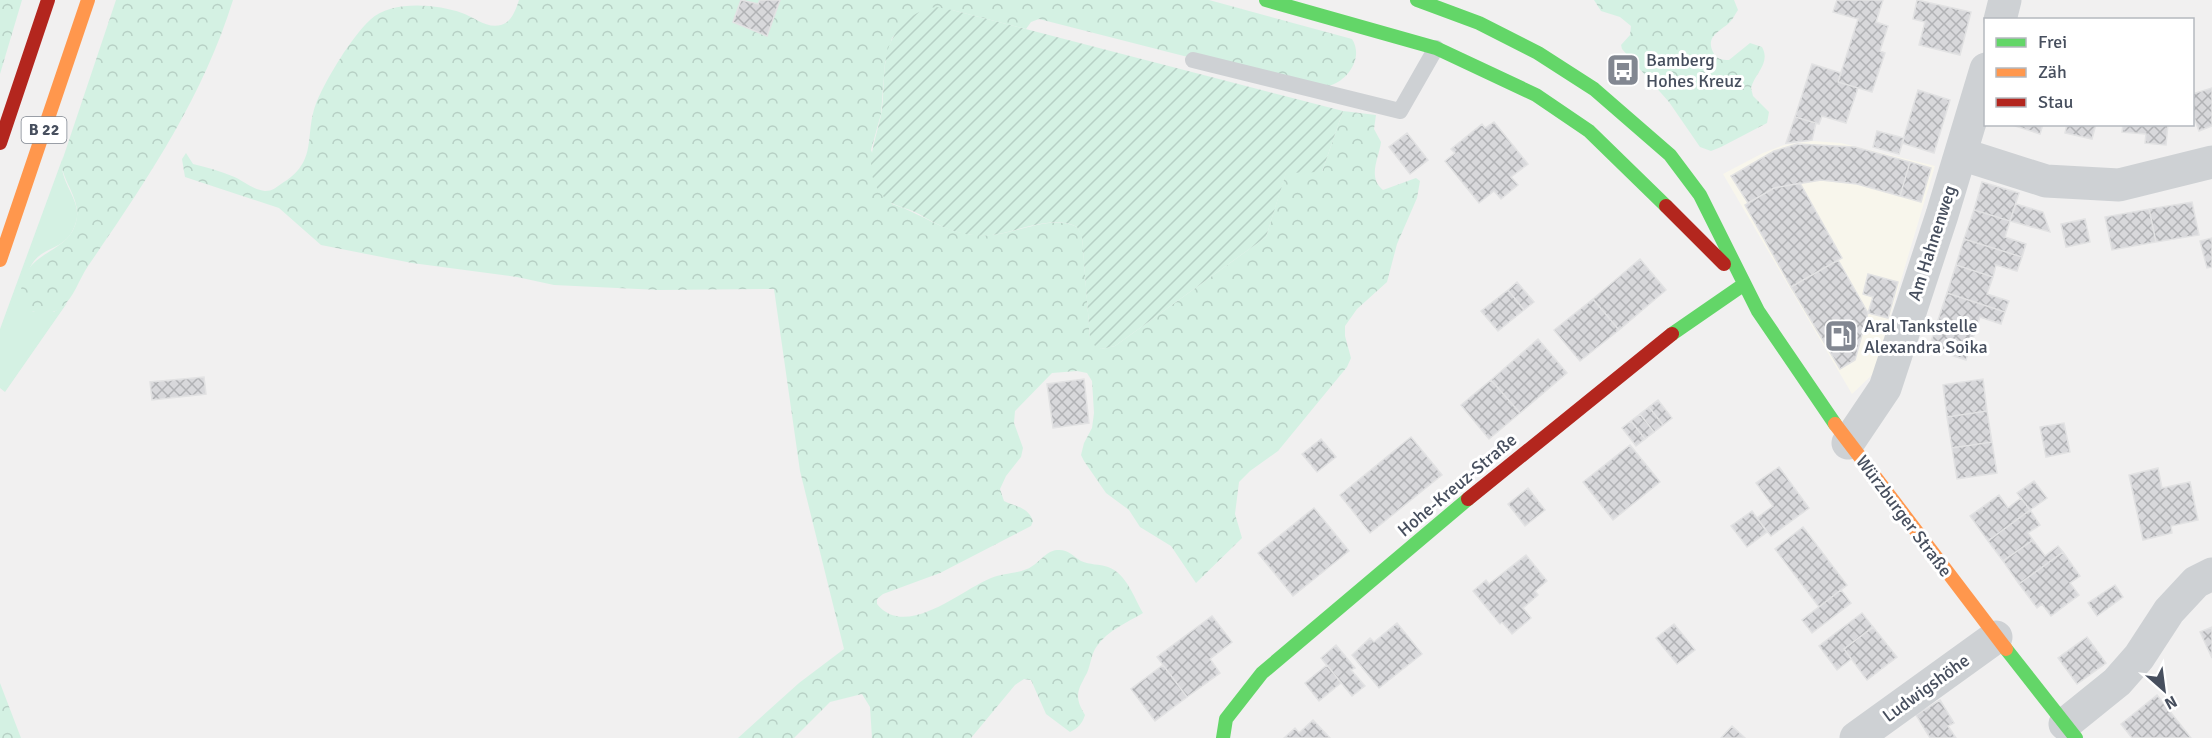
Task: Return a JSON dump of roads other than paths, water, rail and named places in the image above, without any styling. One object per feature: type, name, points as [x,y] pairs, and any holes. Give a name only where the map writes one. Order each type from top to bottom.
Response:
[{"type":"street","name":"B 22","points":[[0,143],[48,0]]},
{"type":"street","name":"B 22","points":[[0,260],[88,0]]},
{"type":"street","name":"Würzburger Straße","points":[[1266,0],[1436,48],[1536,95],[1589,131],[1675,212],[1743,285]]},
{"type":"street","name":"Würzburger Straße","points":[[1417,0],[1451,5],[1539,52],[1595,88],[1660,145],[1692,181],[1720,232],[1743,285],[1848,443],[2071,731]]},
{"type":"street","points":[[2001,18],[2006,0]]},
{"type":"street","points":[[1436,48],[1451,5]]},
{"type":"street","name":"Am Hahnenweg","points":[[1848,443],[1885,388],[1984,76]]},
{"type":"street","points":[[1961,154],[2046,181],[2119,185],[2212,162]]},
{"type":"street","name":"Hohe-Kreuz-Straße","points":[[1222,738],[1226,719],[1262,673],[1534,444],[1684,325],[1743,285]]},
{"type":"street","points":[[2071,731],[2139,657],[2169,611],[2196,582],[2212,574]]},
{"type":"street","name":"Ludwigshöhe","points":[[1856,738],[1996,637]]},
{"type":"lane","points":[[1193,60],[1400,111],[1436,48]]},
{"type":"place","name":"Bamberg Hohes Kreuz","points":[[1623,70]]},
{"type":"place","name":"Aral Tankstelle Alexandra Soika","points":[[1841,336]]}]
